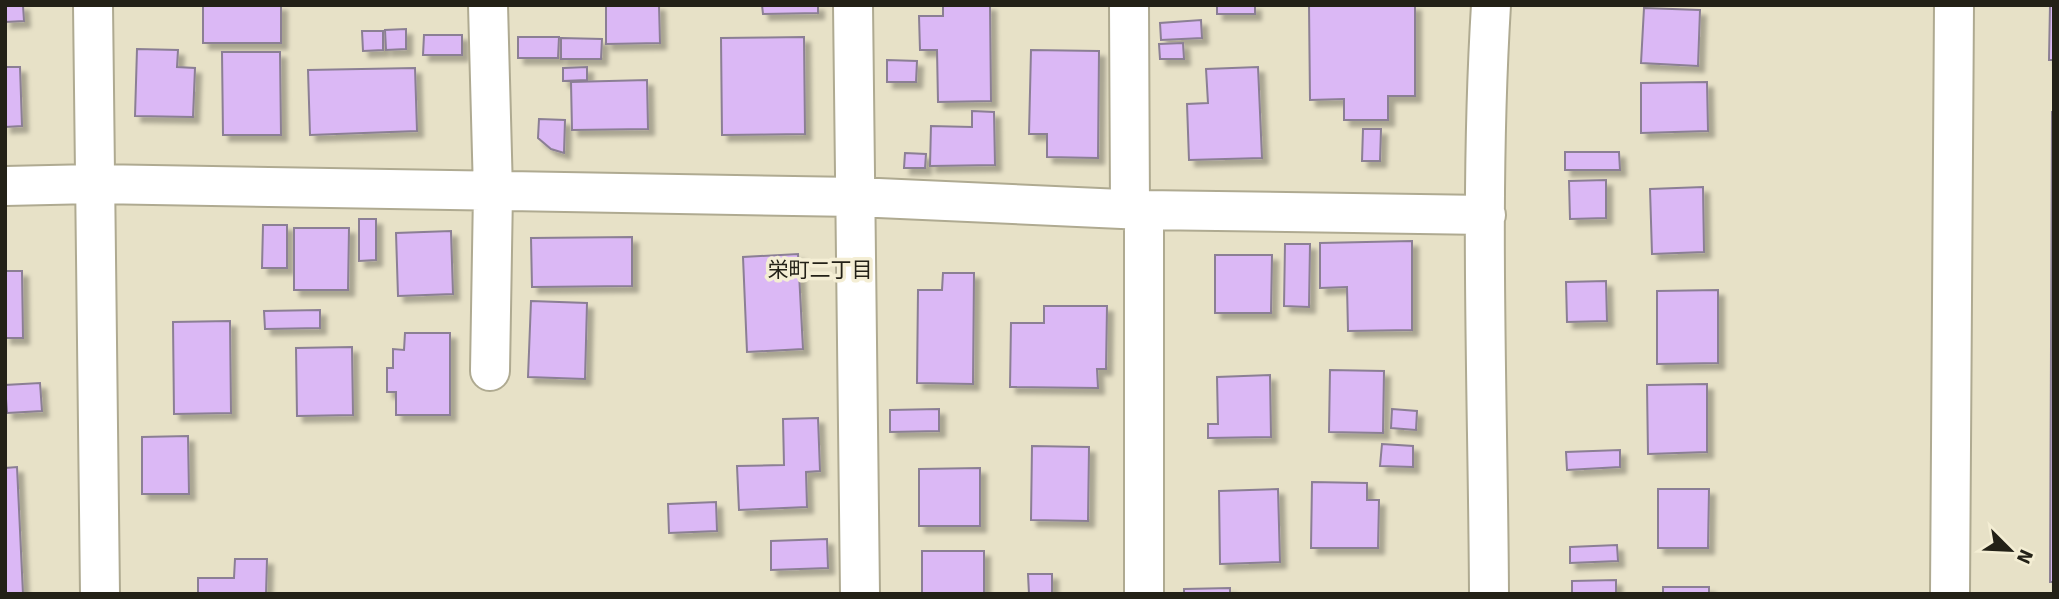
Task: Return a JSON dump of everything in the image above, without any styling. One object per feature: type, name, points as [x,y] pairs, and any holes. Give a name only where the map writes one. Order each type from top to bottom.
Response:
[{"type":"street","points":[[93,5],[100,594]]},
{"type":"street","points":[[488,5],[493,192],[490,371]]},
{"type":"street","points":[[853,5],[860,594]]},
{"type":"street","points":[[1129,5],[1137,210],[1144,594]]},
{"type":"street","points":[[1489,594],[1486,215],[1491,5]]},
{"type":"street","points":[[1950,594],[1954,5]]},
{"type":"street","points":[[5,186],[94,184],[856,197],[1137,210],[1486,215]]},
{"type":"building","points":[[5,5],[23,5],[24,21],[5,22]]},
{"type":"building","points":[[203,5],[281,5],[281,43],[203,43]]},
{"type":"building","points":[[606,5],[659,5],[660,43],[606,44]]},
{"type":"building","points":[[762,5],[818,5],[818,13],[763,14]]},
{"type":"building","points":[[943,5],[990,5],[991,101],[938,102],[937,50],[920,50],[919,16],[943,16]]},
{"type":"building","points":[[1217,5],[1255,5],[1255,14],[1217,14]]},
{"type":"building","points":[[1309,5],[1415,5],[1415,96],[1388,96],[1388,120],[1344,120],[1344,99],[1310,100]]},
{"type":"building","points":[[2050,5],[2054,5],[2054,60],[2049,60]]},
{"type":"building","points":[[1644,8],[1700,10],[1698,66],[1641,63]]},
{"type":"building","points":[[1201,20],[1202,38],[1161,40],[1160,23]]},
{"type":"building","points":[[406,29],[406,49],[386,50],[385,30]]},
{"type":"building","points":[[362,31],[383,31],[383,50],[363,51]]},
{"type":"building","points":[[424,35],[462,35],[462,55],[423,55]]},
{"type":"building","points":[[518,37],[559,37],[558,58],[518,58]]},
{"type":"building","points":[[804,37],[805,134],[722,135],[721,38]]},
{"type":"building","points":[[561,38],[602,39],[601,59],[561,59]]},
{"type":"building","points":[[1183,43],[1184,59],[1160,59],[1159,44]]},
{"type":"building","points":[[137,49],[178,50],[177,67],[195,68],[193,117],[135,116]]},
{"type":"building","points":[[1031,50],[1099,51],[1098,158],[1047,157],[1047,134],[1029,134]]},
{"type":"building","points":[[222,52],[280,52],[281,135],[223,135]]},
{"type":"building","points":[[887,60],[917,61],[916,82],[887,82]]},
{"type":"building","points":[[5,67],[20,67],[22,126],[5,127]]},
{"type":"building","points":[[587,67],[587,80],[563,81],[563,68]]},
{"type":"building","points":[[1258,67],[1262,158],[1189,160],[1187,104],[1208,103],[1206,69]]},
{"type":"building","points":[[415,68],[417,131],[310,135],[308,70]]},
{"type":"building","points":[[647,80],[648,129],[572,130],[571,82]]},
{"type":"building","points":[[1707,82],[1708,131],[1641,133],[1641,83]]},
{"type":"building","points":[[972,111],[994,112],[995,165],[930,166],[931,126],[972,127]]},
{"type":"building","points":[[2052,112],[2054,582],[2050,582]]},
{"type":"building","points":[[539,119],[565,120],[564,153],[551,149],[538,138]]},
{"type":"building","points":[[1363,129],[1381,129],[1380,161],[1362,161]]},
{"type":"building","points":[[1565,152],[1619,152],[1620,170],[1565,170]]},
{"type":"building","points":[[905,153],[926,154],[925,168],[904,168]]},
{"type":"building","points":[[1606,180],[1606,218],[1570,219],[1569,181]]},
{"type":"building","points":[[1703,187],[1704,252],[1652,254],[1650,189]]},
{"type":"building","points":[[359,219],[376,219],[376,260],[359,261]]},
{"type":"building","points":[[263,225],[287,225],[287,268],[262,268]]},
{"type":"building","points":[[294,228],[349,228],[348,290],[294,290]]},
{"type":"building","points":[[451,231],[453,294],[398,296],[396,233]]},
{"type":"building","points":[[632,237],[632,286],[532,287],[531,238]]},
{"type":"building","points":[[1412,241],[1412,330],[1348,331],[1347,287],[1320,288],[1320,243]]},
{"type":"building","points":[[1285,244],[1310,244],[1309,307],[1284,306]]},
{"type":"building","points":[[798,254],[803,349],[747,352],[743,257]]},
{"type":"building","points":[[1215,255],[1272,255],[1271,313],[1215,313]]},
{"type":"building","points":[[5,271],[22,271],[23,338],[5,338]]},
{"type":"building","points":[[943,273],[974,273],[973,384],[917,383],[918,290],[942,290]]},
{"type":"building","points":[[1606,281],[1607,321],[1567,322],[1566,282]]},
{"type":"building","points":[[1718,290],[1718,363],[1657,364],[1657,291]]},
{"type":"building","points":[[531,301],[587,303],[585,379],[528,377]]},
{"type":"building","points":[[1044,306],[1107,306],[1106,369],[1097,369],[1098,388],[1010,387],[1011,323],[1044,323]]},
{"type":"building","points":[[320,310],[320,328],[265,329],[264,311]]},
{"type":"building","points":[[230,321],[231,413],[174,414],[173,322]]},
{"type":"building","points":[[405,333],[450,333],[450,415],[396,415],[396,392],[387,392],[387,368],[393,368],[393,349],[404,350]]},
{"type":"building","points":[[352,347],[353,415],[297,416],[296,348]]},
{"type":"building","points":[[1330,370],[1384,371],[1383,433],[1329,432]]},
{"type":"building","points":[[1270,375],[1271,437],[1208,438],[1208,424],[1218,424],[1217,377]]},
{"type":"building","points":[[40,383],[42,411],[7,413],[5,385]]},
{"type":"building","points":[[1707,384],[1707,452],[1648,454],[1647,385]]},
{"type":"building","points":[[939,409],[939,431],[890,432],[890,410]]},
{"type":"building","points":[[1392,409],[1417,411],[1416,430],[1391,428]]},
{"type":"building","points":[[818,418],[820,471],[806,472],[807,507],[739,510],[737,466],[784,465],[783,419]]},
{"type":"building","points":[[188,436],[189,494],[142,494],[142,437]]},
{"type":"building","points":[[1382,444],[1413,446],[1413,467],[1380,466]]},
{"type":"building","points":[[1032,446],[1089,447],[1088,521],[1031,520]]},
{"type":"building","points":[[1620,450],[1620,467],[1567,470],[1566,452]]},
{"type":"building","points":[[17,467],[23,594],[5,594],[5,468]]},
{"type":"building","points":[[980,468],[980,526],[919,526],[919,469]]},
{"type":"building","points":[[1312,482],[1367,483],[1367,500],[1379,500],[1378,548],[1311,548]]},
{"type":"building","points":[[1278,489],[1280,562],[1220,564],[1219,491]]},
{"type":"building","points":[[1658,489],[1709,489],[1708,548],[1658,548]]},
{"type":"building","points":[[716,502],[717,531],[669,533],[668,504]]},
{"type":"building","points":[[827,539],[828,568],[771,570],[771,541]]},
{"type":"building","points":[[1617,545],[1618,561],[1570,563],[1570,547]]},
{"type":"building","points":[[922,551],[984,551],[984,594],[922,594]]},
{"type":"building","points":[[235,559],[267,559],[266,594],[198,594],[198,578],[234,578]]},
{"type":"building","points":[[1028,574],[1052,574],[1052,594],[1029,594]]},
{"type":"building","points":[[1616,580],[1616,594],[1572,594],[1572,581]]},
{"type":"building","points":[[1663,587],[1709,587],[1709,594],[1663,594]]},
{"type":"building","points":[[1230,588],[1230,594],[1184,594],[1184,589]]},
{"type":"district","name":"栄町二丁目","points":[[820,270]]}]
